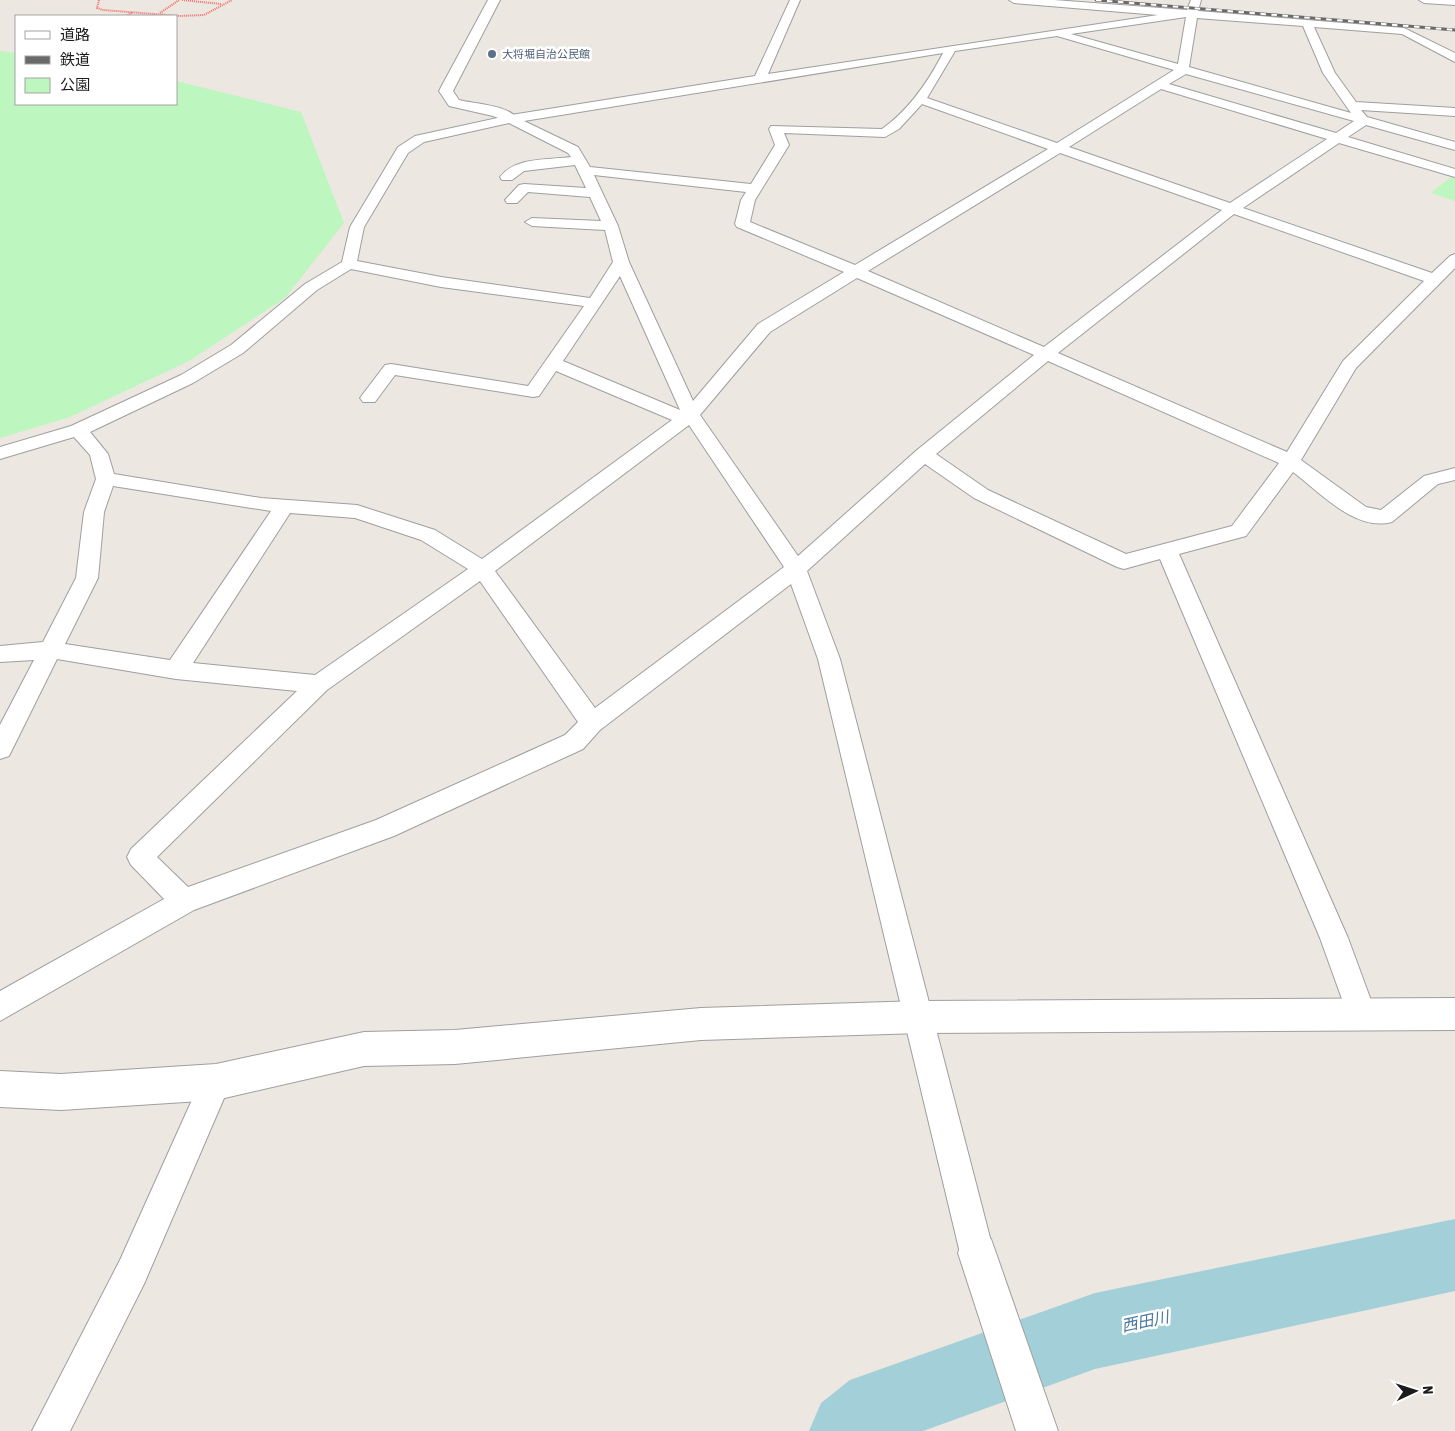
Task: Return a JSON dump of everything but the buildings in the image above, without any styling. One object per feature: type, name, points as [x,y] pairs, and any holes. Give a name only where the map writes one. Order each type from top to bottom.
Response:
[{"type":"street","points":[[494,0],[446,91],[454,103],[498,113],[572,150],[597,193],[611,226],[621,262],[688,417],[796,569],[829,659],[920,1017],[977,1253],[1037,1431]]},
{"type":"street","points":[[760,78],[795,0]]},
{"type":"street","points":[[1014,0],[1404,31],[1455,58]]},
{"type":"street","points":[[184,901],[140,857],[319,684],[482,569],[688,417],[764,328],[858,272],[1183,70],[1192,13],[1196,0]]},
{"type":"street","points":[[1424,0],[1455,2]]},
{"type":"street","points":[[349,264],[357,227],[409,144],[445,132],[511,119],[760,78],[1192,13]]},
{"type":"street","points":[[1307,23],[1329,73],[1350,105],[1363,120]]},
{"type":"street","points":[[1055,34],[1455,146]]},
{"type":"street","points":[[951,48],[942,68],[896,127],[886,133],[776,129],[782,145],[748,200],[742,224],[858,272],[1291,461],[1360,514],[1385,517],[1431,480],[1455,474]]},
{"type":"street","points":[[1159,85],[1455,173]]},
{"type":"street","points":[[918,99],[1433,279]]},
{"type":"street","points":[[1350,105],[1455,112]]},
{"type":"street","points":[[0,1007],[184,901],[385,828],[574,742],[592,722],[796,569],[924,454],[1046,354],[1233,208],[1363,120]]},
{"type":"street","points":[[507,177],[520,168],[582,165],[755,189]]},
{"type":"street","points":[[512,200],[524,188],[597,193]]},
{"type":"street","points":[[532,222],[611,226]]},
{"type":"street","points":[[924,454],[981,494],[1124,562],[1239,531],[1291,461],[1349,365],[1455,259]]},
{"type":"street","points":[[369,398],[391,369],[533,392],[554,364],[621,262]]},
{"type":"street","points":[[0,453],[78,430],[187,378],[237,349],[311,287],[349,264],[441,282],[595,303]]},
{"type":"street","points":[[554,364],[688,417]]},
{"type":"street","points":[[0,749],[87,578],[94,512],[106,479],[99,454],[78,430]]},
{"type":"street","points":[[106,479],[285,506],[357,512],[428,535],[482,569],[592,722]]},
{"type":"street","points":[[176,670],[285,506]]},
{"type":"street","points":[[1166,550],[1334,938],[1361,1014]]},
{"type":"street","points":[[0,654],[52,650],[176,670],[319,684]]},
{"type":"street","points":[[0,1089],[61,1092],[216,1082],[364,1049],[455,1047],[701,1024],[808,1019],[920,1017],[1455,1014]]},
{"type":"street","points":[[50,1431],[132,1272],[216,1082]]},
{"type":"path","points":[[99,0],[97,8],[103,10],[170,15]]},
{"type":"path","points":[[159,14],[180,0],[222,4]]},
{"type":"path","points":[[178,16],[204,15],[232,0]]},
{"type":"path","points":[[128,15],[134,12]]},
{"type":"green space","points":[[0,51],[15,53],[15,105],[178,105],[178,81],[301,112],[344,223],[285,298],[189,361],[70,417],[0,438]]},
{"type":"green space","points":[[1451,177],[1455,178],[1455,201],[1431,193]]},
{"type":"waterway","name":"西田川","points":[[849,1431],[878,1408],[1095,1331],[1455,1255]]},
{"type":"railway","points":[[1096,0],[1455,30]]},
{"type":"place","name":"大将堀自治公民館","points":[[492,54]]}]
